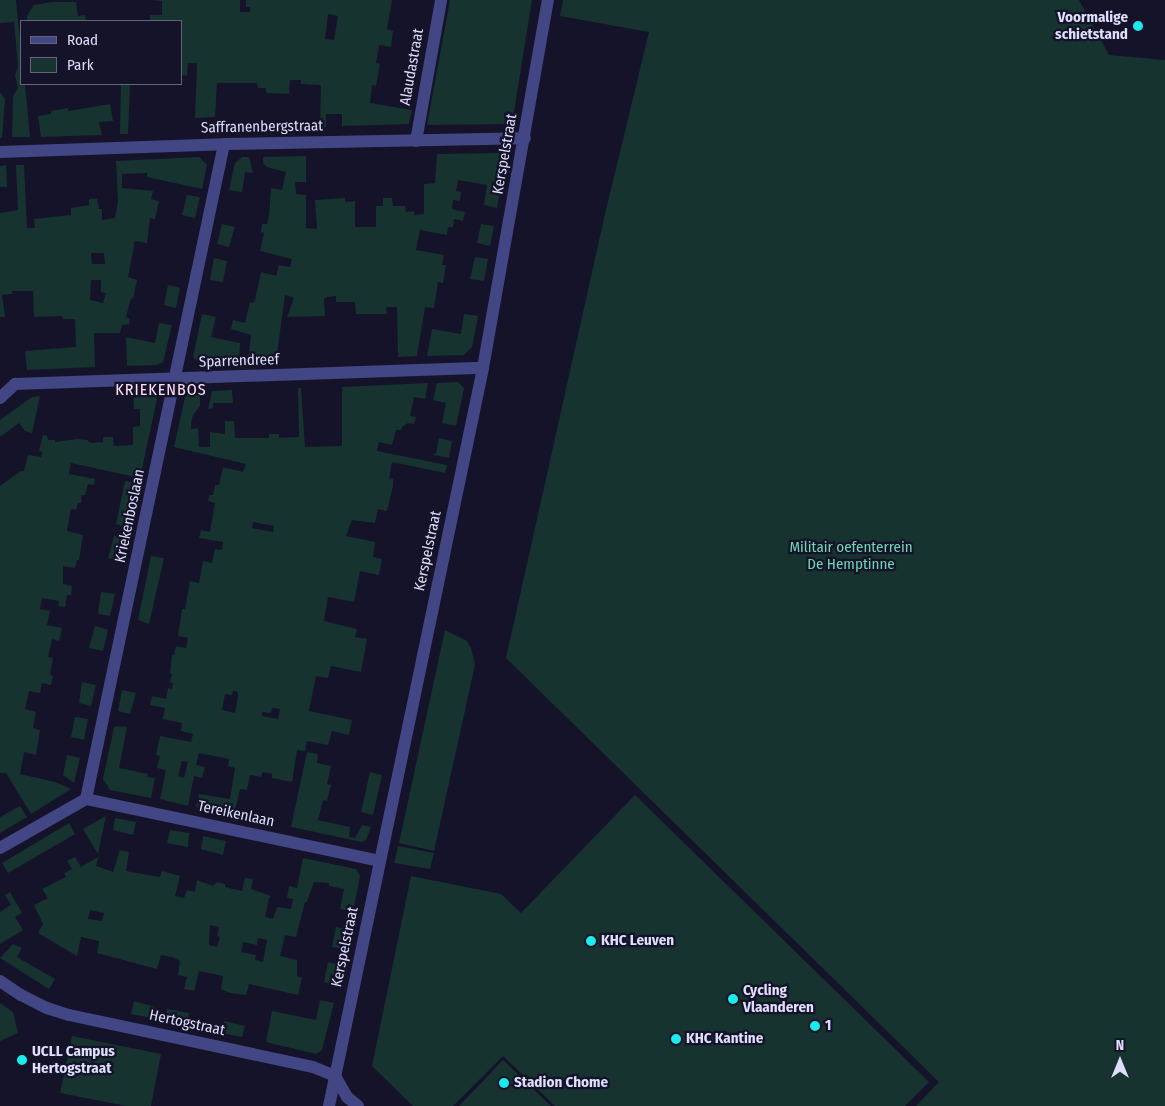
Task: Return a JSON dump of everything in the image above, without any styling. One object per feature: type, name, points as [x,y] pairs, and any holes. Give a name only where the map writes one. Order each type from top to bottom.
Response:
[{"type":"street","name":"Alaudastraat","points":[[416,141],[441,0]]},
{"type":"street","name":"Kerspelstraat","points":[[329,1106],[483,368],[548,0]]},
{"type":"street","name":"Saffranenbergstraat","points":[[0,152],[224,144],[525,138]]},
{"type":"street","name":"Kriekenboslaan","points":[[86,799],[224,144]]},
{"type":"street","name":"Sparrendreef","points":[[0,384],[483,368]]},
{"type":"street","points":[[0,398],[15,384]]},
{"type":"street","name":"Tereikenlaan","points":[[86,799],[380,861]]},
{"type":"street","points":[[0,848],[86,799]]},
{"type":"street","name":"Hertogstraat","points":[[0,980],[21,995],[62,1012],[313,1067],[335,1076]]},
{"type":"street","points":[[335,1076],[348,1097],[358,1106]]},
{"type":"green space","points":[[0,0],[16,0],[20,40],[20,85],[25,85],[30,137],[12,137],[13,96],[18,88],[15,75],[18,66],[14,22],[0,23]]},
{"type":"green space","points":[[151,0],[240,0],[240,12],[250,12],[250,7],[246,7],[246,0],[392,0],[387,29],[393,31],[391,47],[379,45],[376,63],[380,64],[376,86],[372,85],[370,103],[412,110],[409,124],[342,126],[342,114],[326,114],[326,127],[320,127],[321,85],[301,84],[301,80],[290,80],[289,94],[266,93],[266,88],[258,88],[257,83],[217,83],[215,117],[195,118],[197,63],[188,63],[187,76],[182,75],[182,20],[150,20],[150,15],[162,15],[162,1]],"holes":[[[328,14],[338,16],[334,40],[325,39]]]},
{"type":"green space","points":[[450,0],[532,0],[512,124],[427,125]]},
{"type":"green space","name":"Militair oefenterrein De Hemptinne","points":[[563,0],[1079,0],[1109,55],[1165,60],[1165,1106],[916,1106],[939,1082],[506,658],[605,214],[649,32],[560,16]]},
{"type":"green space","points":[[52,2],[76,2],[78,16],[85,15],[86,20],[27,20],[27,16],[34,5]]},
{"type":"green space","points":[[121,85],[130,85],[128,134],[120,134]]},
{"type":"green space","points":[[0,92],[5,99],[2,138],[0,138]]},
{"type":"green space","points":[[110,104],[113,121],[99,122],[102,135],[41,137],[38,116],[68,108],[68,111]]},
{"type":"green space","points":[[501,153],[506,159],[497,208],[484,205],[487,185],[458,180],[456,191],[461,192],[460,201],[453,200],[452,209],[465,212],[463,221],[454,219],[453,227],[448,227],[447,235],[420,230],[416,250],[444,255],[442,265],[446,265],[443,283],[438,282],[434,308],[425,307],[417,356],[398,357],[397,307],[386,307],[387,314],[356,314],[355,302],[336,302],[336,296],[324,299],[325,316],[287,317],[294,298],[285,295],[276,361],[248,362],[251,335],[231,329],[233,320],[245,323],[250,302],[253,303],[255,300],[261,272],[276,276],[279,265],[290,267],[292,259],[260,251],[264,233],[261,232],[262,224],[267,224],[269,216],[271,188],[282,190],[286,172],[267,167],[263,163],[263,157],[306,156],[306,182],[295,182],[296,194],[306,195],[306,228],[317,229],[315,200],[345,198],[345,202],[355,201],[355,227],[376,227],[376,206],[383,206],[383,198],[392,198],[393,206],[405,206],[406,212],[414,211],[414,215],[424,214],[424,184],[435,183],[437,154]]},
{"type":"green space","points":[[199,157],[207,165],[202,189],[147,177],[147,173],[122,174],[122,188],[153,191],[151,199],[159,201],[155,219],[150,218],[147,243],[135,241],[128,277],[137,280],[133,299],[131,298],[126,317],[130,319],[129,324],[122,325],[120,333],[94,333],[95,367],[27,370],[25,351],[76,347],[75,319],[63,319],[62,316],[34,317],[33,291],[12,291],[12,294],[2,295],[5,317],[0,317],[0,213],[18,210],[16,165],[24,165],[27,228],[35,228],[34,219],[71,215],[71,208],[89,205],[89,199],[97,199],[99,209],[102,209],[102,220],[115,218],[118,201],[116,161]],"holes":[[[91,253],[104,253],[105,264],[92,264]],[[91,280],[101,280],[101,292],[106,293],[103,303],[90,300]]]},
{"type":"green space","points":[[242,157],[249,157],[253,173],[245,172],[242,192],[229,190],[235,163]]},
{"type":"green space","points":[[6,165],[7,187],[0,187],[0,166]]},
{"type":"green space","points":[[187,195],[200,197],[195,218],[182,215]]},
{"type":"green space","points":[[222,224],[235,227],[229,247],[217,244]]},
{"type":"green space","points":[[481,224],[494,226],[490,246],[477,243]]},
{"type":"green space","points":[[475,257],[488,259],[484,281],[470,279]]},
{"type":"green space","points":[[214,258],[227,261],[223,282],[210,280]]},
{"type":"green space","points":[[168,285],[180,288],[176,308],[164,305]]},
{"type":"green space","points":[[202,314],[216,317],[211,337],[240,343],[239,362],[200,363],[193,357]]},
{"type":"green space","points":[[464,314],[478,316],[472,347],[464,355],[427,356],[432,329],[461,334]]},
{"type":"green space","points":[[159,323],[172,325],[163,362],[157,365],[127,366],[126,337],[155,343]]},
{"type":"green space","points":[[458,382],[464,388],[456,426],[442,423],[446,403],[433,400],[437,383]]},
{"type":"green space","points":[[428,383],[425,399],[414,397],[410,416],[416,417],[414,424],[408,423],[401,430],[396,430],[392,445],[379,442],[377,451],[447,465],[445,473],[392,462],[389,478],[393,479],[393,486],[387,511],[378,509],[375,523],[352,520],[346,536],[375,542],[373,557],[382,559],[379,575],[360,571],[354,602],[328,597],[324,621],[357,629],[355,637],[367,639],[361,672],[331,666],[328,678],[316,676],[309,711],[352,720],[349,735],[332,731],[328,745],[307,741],[305,751],[297,750],[292,782],[272,778],[272,774],[263,772],[261,777],[250,775],[247,790],[240,789],[234,815],[196,807],[199,794],[230,799],[235,768],[228,766],[229,759],[199,753],[196,765],[205,767],[202,778],[194,776],[188,806],[160,799],[166,770],[157,768],[160,756],[156,755],[160,736],[191,742],[193,734],[181,731],[182,723],[163,719],[165,708],[150,705],[152,696],[166,699],[168,688],[172,689],[173,683],[170,682],[172,655],[174,655],[176,646],[186,648],[188,638],[178,636],[182,609],[185,609],[190,581],[199,583],[203,561],[212,563],[215,549],[222,550],[223,542],[199,538],[201,530],[210,532],[215,503],[208,501],[210,495],[213,495],[215,485],[219,485],[223,467],[243,472],[246,464],[174,447],[185,397],[192,391],[200,391],[200,406],[193,415],[191,423],[191,429],[198,428],[199,447],[210,447],[210,432],[225,434],[225,421],[234,421],[235,438],[269,438],[269,434],[279,434],[279,438],[299,437],[298,388],[301,388],[305,447],[342,446],[342,387]],"holes":[[[253,522],[274,526],[273,532],[252,528]],[[233,691],[238,692],[235,713],[222,710],[225,694],[232,695]],[[272,708],[280,709],[278,719],[262,716],[262,712],[271,713]],[[182,761],[188,762],[184,778],[178,776]]]},
{"type":"green space","points":[[232,390],[233,403],[213,403],[213,408],[208,409],[212,391]]},
{"type":"green space","points":[[133,393],[152,393],[157,399],[140,478],[71,463],[69,474],[95,479],[94,485],[88,484],[85,495],[82,495],[81,503],[78,503],[76,510],[71,509],[67,531],[83,535],[79,560],[77,560],[75,568],[63,566],[63,584],[72,586],[71,595],[67,595],[65,607],[58,606],[59,601],[42,598],[40,609],[50,611],[47,625],[62,628],[59,641],[52,639],[48,657],[53,658],[50,675],[53,676],[51,685],[42,683],[40,693],[29,691],[25,709],[36,712],[33,728],[40,730],[36,755],[24,752],[20,774],[55,782],[71,789],[31,814],[6,773],[0,773],[0,486],[21,471],[24,471],[28,455],[41,457],[42,452],[39,451],[43,435],[47,436],[48,440],[55,440],[55,442],[77,439],[88,440],[92,443],[103,442],[103,437],[113,437],[114,446],[133,445],[133,427],[140,426],[140,409],[134,409]]},
{"type":"green space","points":[[40,396],[32,433],[25,431],[19,423],[0,437],[0,420],[32,397]]},
{"type":"green space","points":[[439,438],[452,441],[449,458],[433,455],[436,453]]},
{"type":"green space","points":[[125,481],[139,484],[129,527],[116,524]]},
{"type":"green space","points":[[114,536],[127,539],[122,561],[108,558]]},
{"type":"green space","points":[[151,556],[164,558],[149,624],[138,620]]},
{"type":"green space","points":[[101,592],[115,594],[110,616],[98,614]]},
{"type":"green space","points":[[95,626],[108,630],[103,651],[89,648]]},
{"type":"green space","points":[[445,630],[467,641],[471,648],[475,665],[434,851],[399,843]]},
{"type":"green space","points":[[82,682],[96,685],[91,706],[79,703]]},
{"type":"green space","points":[[122,690],[136,693],[130,714],[118,711]]},
{"type":"green space","points":[[75,717],[88,719],[84,740],[71,737]]},
{"type":"green space","points":[[114,727],[127,727],[119,768],[148,774],[147,777],[155,778],[151,798],[110,790],[103,779]]},
{"type":"green space","points":[[307,752],[318,754],[317,763],[331,766],[327,784],[331,785],[327,801],[323,800],[318,820],[350,827],[349,837],[355,838],[362,825],[371,827],[366,840],[362,842],[291,827]]},
{"type":"green space","points":[[67,755],[80,758],[74,783],[63,775]]},
{"type":"green space","points":[[370,772],[382,775],[373,815],[361,812]]},
{"type":"green space","name":"KHC Leuven","points":[[635,795],[929,1082],[905,1106],[555,1106],[503,1056],[453,1106],[413,1106],[372,1066],[411,876],[501,894],[521,913]]},
{"type":"green space","points":[[20,806],[27,817],[0,833],[0,817]]},
{"type":"green space","points":[[106,816],[100,844],[98,854],[83,829]]},
{"type":"green space","points":[[115,818],[136,822],[133,835],[113,830]]},
{"type":"green space","points":[[69,823],[75,834],[8,873],[2,863]]},
{"type":"green space","points":[[170,830],[189,833],[188,847],[167,843]]},
{"type":"green space","points":[[203,836],[226,841],[223,855],[201,849]]},
{"type":"green space","points":[[398,846],[434,853],[430,869],[394,863]]},
{"type":"green space","points":[[120,850],[129,852],[126,871],[160,877],[162,871],[180,876],[175,896],[184,898],[187,890],[195,892],[197,880],[213,886],[217,882],[225,884],[225,887],[242,891],[245,878],[253,879],[251,889],[271,896],[265,917],[273,919],[277,907],[291,909],[293,899],[287,898],[289,886],[297,888],[303,858],[356,869],[360,876],[353,912],[340,909],[344,889],[329,886],[329,883],[314,882],[307,902],[305,902],[296,937],[285,935],[280,956],[297,960],[297,976],[302,978],[298,995],[249,984],[246,995],[230,993],[221,989],[223,976],[199,971],[194,991],[184,989],[187,977],[178,975],[180,961],[172,957],[161,955],[157,969],[97,953],[99,941],[81,937],[77,956],[38,933],[43,924],[34,905],[48,898],[42,889],[66,877],[64,873],[72,869],[67,861],[75,857],[81,867],[98,857],[96,866],[113,872]],"holes":[[[90,910],[104,913],[102,921],[88,919]],[[210,925],[219,927],[217,936],[220,937],[217,947],[209,945]],[[258,938],[267,940],[263,962],[255,960],[256,955],[241,952],[243,942],[257,945]]]},
{"type":"green space","points":[[10,892],[22,913],[15,917],[23,930],[0,944],[0,912],[11,905],[5,895]]},
{"type":"green space","points":[[336,927],[349,930],[345,950],[332,947]]},
{"type":"green space","points":[[13,944],[22,948],[17,957],[55,979],[49,989],[0,958]]},
{"type":"green space","points":[[328,962],[342,965],[337,985],[324,982]]},
{"type":"green space","points":[[320,1000],[334,1003],[322,1050],[316,1054],[266,1042],[272,1011],[316,1020]]},
{"type":"green space","points":[[134,1001],[155,1007],[152,1018],[131,1014]]},
{"type":"green space","points":[[0,1003],[13,1012],[18,1033],[0,1041]]},
{"type":"green space","points":[[167,1009],[189,1013],[186,1026],[165,1021]]},
{"type":"green space","points":[[224,1021],[245,1026],[242,1037],[221,1033]]},
{"type":"green space","points":[[72,1036],[161,1054],[151,1106],[126,1106],[60,1093]]},
{"type":"green space","name":"Stadion Chome","points":[[503,1060],[551,1106],[459,1106]]},
{"type":"place","name":"Voormalige schietstand","points":[[1138,26]]},
{"type":"place","name":"KHC Leuven","points":[[591,941]]},
{"type":"place","name":"Cycling Vlaanderen","points":[[733,999]]},
{"type":"place","name":"1","points":[[815,1026]]},
{"type":"place","name":"KHC Kantine","points":[[676,1039]]},
{"type":"place","name":"UCLL Campus Hertogstraat","points":[[22,1060]]},
{"type":"place","name":"Stadion Chome","points":[[504,1083]]},
{"type":"district","name":"KRIEKENBOS","points":[[161,390]]}]
